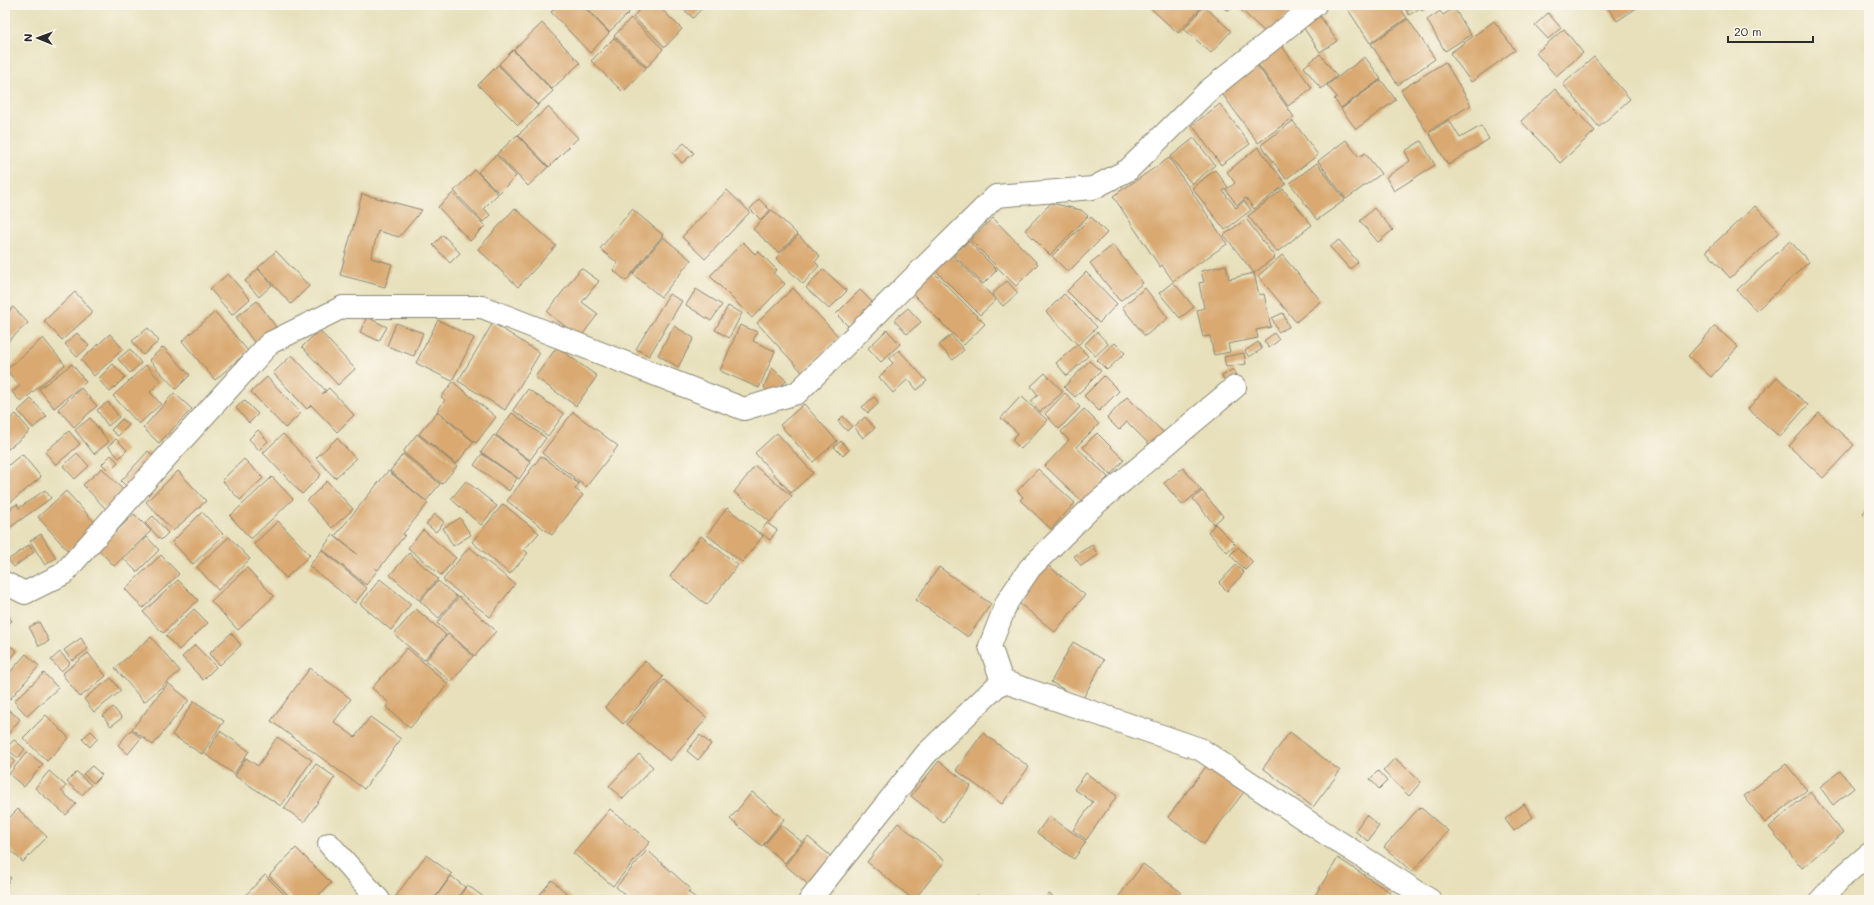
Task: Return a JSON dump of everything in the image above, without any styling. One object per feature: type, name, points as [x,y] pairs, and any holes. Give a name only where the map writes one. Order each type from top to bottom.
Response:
[{"type":"street","points":[[5,583],[25,593],[63,574],[270,343],[343,307],[482,307],[744,409],[797,393],[996,196],[1093,188],[1128,170],[1209,90],[1315,5]]},
{"type":"street","points":[[1002,681],[990,646],[1006,602],[1030,568],[1092,507],[1235,387]]},
{"type":"street","points":[[810,900],[926,754],[970,710],[1002,681]]},
{"type":"street","points":[[1002,681],[1200,749],[1328,835],[1430,900]]},
{"type":"street","points":[[329,844],[379,900]]},
{"type":"street","points":[[1821,900],[1840,879],[1869,854]]},
{"type":"building","points":[[558,5],[582,5],[609,33],[590,53],[551,12]]},
{"type":"building","points":[[583,5],[621,5],[629,13],[609,32]]},
{"type":"building","points":[[623,5],[637,5],[630,12]]},
{"type":"building","points":[[644,5],[657,5],[682,29],[665,47],[633,17]]},
{"type":"building","points":[[679,5],[705,5],[693,18]]},
{"type":"building","points":[[1147,5],[1203,5],[1178,33]]},
{"type":"building","points":[[1221,5],[1236,5],[1232,9],[1226,10]]},
{"type":"building","points":[[1236,5],[1296,5],[1268,35]]},
{"type":"building","points":[[1345,5],[1398,5],[1407,18],[1370,43]]},
{"type":"building","points":[[1403,5],[1431,5],[1422,11],[1420,8],[1409,15]]},
{"type":"building","points":[[1606,5],[1641,5],[1617,21]]},
{"type":"building","points":[[1204,6],[1231,31],[1211,53],[1184,29]]},
{"type":"building","points":[[1454,8],[1471,35],[1445,51],[1427,20],[1440,11],[1443,15]]},
{"type":"building","points":[[1548,13],[1561,28],[1548,39],[1535,25]]},
{"type":"building","points":[[1320,16],[1337,41],[1320,52],[1303,27]]},
{"type":"building","points":[[631,18],[663,49],[647,67],[614,36]]},
{"type":"building","points":[[1408,19],[1435,59],[1398,85],[1371,44]]},
{"type":"building","points":[[1494,21],[1515,50],[1471,82],[1450,53]]},
{"type":"building","points":[[542,23],[580,63],[552,89],[514,50]]},
{"type":"building","points":[[1564,29],[1583,53],[1556,76],[1536,53]]},
{"type":"building","points":[[614,38],[646,68],[623,92],[591,61]]},
{"type":"building","points":[[1281,45],[1312,88],[1288,106],[1257,63]]},
{"type":"building","points":[[513,50],[553,91],[538,105],[499,64]]},
{"type":"building","points":[[1320,54],[1337,76],[1321,89],[1304,67]]},
{"type":"building","points":[[1365,57],[1381,79],[1341,108],[1334,99],[1337,97],[1327,85]]},
{"type":"building","points":[[1594,57],[1630,99],[1599,127],[1563,84]]},
{"type":"building","points":[[1445,62],[1471,105],[1427,132],[1401,90]]},
{"type":"building","points":[[498,65],[538,106],[518,125],[478,85]]},
{"type":"building","points":[[1257,65],[1294,117],[1258,143],[1221,92]]},
{"type":"building","points":[[1381,80],[1396,100],[1356,129],[1341,109]]},
{"type":"building","points":[[1555,89],[1595,131],[1560,163],[1521,121]]},
{"type":"building","points":[[1220,104],[1250,144],[1221,165],[1192,125]]},
{"type":"building","points":[[548,107],[578,138],[549,167],[518,135]]},
{"type":"building","points":[[1449,120],[1460,138],[1481,126],[1489,139],[1448,165],[1429,133]]},
{"type":"building","points":[[1293,121],[1318,155],[1286,179],[1261,145]]},
{"type":"building","points":[[517,135],[548,167],[528,186],[497,154]]},
{"type":"building","points":[[1194,138],[1215,165],[1192,184],[1170,157]]},
{"type":"building","points":[[1346,140],[1359,157],[1365,153],[1381,174],[1346,199],[1318,161]]},
{"type":"building","points":[[1421,141],[1435,165],[1394,191],[1386,177],[1410,161],[1405,151]]},
{"type":"building","points":[[684,143],[694,153],[682,163],[673,153]]},
{"type":"building","points":[[1258,147],[1286,184],[1254,209],[1246,198],[1237,205],[1226,190],[1235,183],[1227,172]]},
{"type":"building","points":[[496,155],[516,176],[499,193],[478,172]]},
{"type":"building","points":[[1169,158],[1227,244],[1173,281],[1162,265],[1160,267],[1113,196]]},
{"type":"building","points":[[1317,163],[1345,200],[1317,220],[1290,183]]},
{"type":"building","points":[[475,170],[498,194],[484,208],[490,215],[483,222],[454,191]]},
{"type":"building","points":[[1215,170],[1228,187],[1223,191],[1236,208],[1244,201],[1251,210],[1225,230],[1192,188]]},
{"type":"building","points":[[1283,189],[1312,225],[1277,252],[1248,216]]},
{"type":"building","points":[[727,190],[750,212],[705,259],[682,237]]},
{"type":"building","points":[[453,193],[485,226],[470,241],[438,207]]},
{"type":"building","points":[[362,194],[422,210],[399,237],[378,231],[371,258],[392,264],[385,287],[340,275]]},
{"type":"building","points":[[759,199],[770,210],[761,220],[750,209]]},
{"type":"building","points":[[1051,203],[1081,210],[1088,216],[1050,255],[1025,230]]},
{"type":"building","points":[[1755,206],[1780,232],[1730,278],[1706,251]]},
{"type":"building","points":[[515,208],[556,246],[518,287],[478,249]]},
{"type":"building","points":[[1374,208],[1393,230],[1378,242],[1360,221]]},
{"type":"building","points":[[632,209],[663,235],[626,281],[613,270],[618,263],[600,249]]},
{"type":"building","points":[[772,210],[797,234],[779,253],[753,229]]},
{"type":"building","points":[[1091,217],[1107,233],[1068,272],[1052,256]]},
{"type":"building","points":[[993,218],[1038,264],[1016,286],[970,240]]},
{"type":"building","points":[[1246,219],[1275,257],[1254,273],[1224,235]]},
{"type":"building","points":[[443,235],[460,253],[450,263],[433,245]]},
{"type":"building","points":[[798,235],[820,256],[815,262],[819,266],[803,284],[776,258]]},
{"type":"building","points":[[663,237],[691,260],[661,297],[633,274]]},
{"type":"building","points":[[1339,240],[1358,262],[1350,269],[1330,247]]},
{"type":"building","points":[[968,241],[997,270],[983,284],[954,255]]},
{"type":"building","points":[[1790,241],[1809,262],[1756,311],[1737,290]]},
{"type":"building","points":[[743,242],[755,254],[758,251],[777,270],[773,273],[785,284],[752,318],[710,276]]},
{"type":"building","points":[[1113,245],[1143,283],[1120,301],[1090,263]]},
{"type":"building","points":[[276,251],[309,286],[291,304],[258,268]]},
{"type":"building","points":[[950,253],[996,300],[980,315],[934,269]]},
{"type":"building","points":[[1282,255],[1321,301],[1296,322],[1258,276]]},
{"type":"building","points":[[1226,265],[1229,279],[1254,273],[1259,295],[1264,294],[1271,327],[1256,330],[1258,338],[1228,344],[1230,352],[1214,355],[1210,336],[1203,337],[1197,310],[1204,308],[1199,283],[1204,282],[1201,271]]},
{"type":"building","points":[[581,268],[599,281],[582,302],[598,314],[580,338],[547,312]]},
{"type":"building","points":[[258,269],[272,285],[259,297],[245,281]]},
{"type":"building","points":[[823,269],[847,291],[829,309],[806,288]]},
{"type":"building","points":[[931,270],[985,324],[964,345],[910,291]]},
{"type":"building","points":[[1086,272],[1117,304],[1099,323],[1067,291]]},
{"type":"building","points":[[228,274],[250,299],[232,315],[210,289]]},
{"type":"building","points":[[1007,281],[1018,293],[1003,306],[992,294]]},
{"type":"building","points":[[1173,282],[1194,307],[1180,318],[1159,293]]},
{"type":"building","points":[[793,288],[839,337],[802,372],[757,323]]},
{"type":"building","points":[[1145,288],[1168,318],[1145,336],[1122,307]]},
{"type":"building","points":[[696,289],[722,305],[711,321],[686,305]]},
{"type":"building","points":[[860,290],[878,308],[854,332],[836,314]]},
{"type":"building","points":[[75,292],[93,312],[62,340],[44,321]]},
{"type":"building","points":[[669,294],[682,301],[649,356],[636,349]]},
{"type":"building","points":[[1064,294],[1097,327],[1078,345],[1046,312]]},
{"type":"building","points":[[257,301],[276,327],[254,342],[236,317]]},
{"type":"building","points":[[728,306],[742,313],[729,338],[715,330]]},
{"type":"building","points":[[13,307],[28,323],[5,344],[5,315]]},
{"type":"building","points":[[908,308],[921,322],[907,334],[894,320]]},
{"type":"building","points":[[215,312],[248,351],[215,380],[182,341]]},
{"type":"building","points":[[1283,313],[1289,327],[1278,332],[1272,318]]},
{"type":"building","points":[[367,317],[387,327],[379,341],[360,332]]},
{"type":"building","points":[[438,320],[474,338],[452,381],[416,363]]},
{"type":"building","points":[[396,323],[423,333],[414,356],[387,346]]},
{"type":"building","points":[[493,323],[540,353],[505,410],[458,381]]},
{"type":"building","points":[[740,325],[757,332],[753,341],[775,351],[759,388],[720,371]]},
{"type":"building","points":[[674,326],[694,338],[678,367],[658,355]]},
{"type":"building","points":[[1715,326],[1738,347],[1711,377],[1688,356]]},
{"type":"building","points":[[148,328],[159,341],[143,355],[132,341]]},
{"type":"building","points":[[319,330],[355,369],[338,385],[302,347]]},
{"type":"building","points":[[887,330],[900,344],[881,362],[868,348]]},
{"type":"building","points":[[1097,332],[1108,344],[1095,356],[1084,345]]},
{"type":"building","points":[[77,333],[89,346],[77,357],[65,344]]},
{"type":"building","points":[[1274,333],[1279,340],[1269,348],[1264,341]]},
{"type":"building","points":[[110,334],[123,349],[94,376],[81,360]]},
{"type":"building","points":[[951,335],[964,350],[953,360],[939,345]]},
{"type":"building","points":[[43,338],[65,365],[21,402],[12,392],[20,386],[6,370]]},
{"type":"building","points":[[1258,342],[1262,349],[1249,357],[1245,351]]},
{"type":"building","points":[[1115,343],[1125,353],[1107,370],[1097,360]]},
{"type":"building","points":[[1077,345],[1088,356],[1067,376],[1056,363]]},
{"type":"building","points":[[163,347],[190,375],[176,389],[149,360]]},
{"type":"building","points":[[557,347],[597,376],[576,406],[535,377]]},
{"type":"building","points":[[130,349],[141,363],[130,373],[118,359]]},
{"type":"building","points":[[899,350],[927,381],[917,390],[908,379],[893,393],[879,377],[893,363],[889,359]]},
{"type":"building","points":[[1244,353],[1246,364],[1226,367],[1224,357]]},
{"type":"building","points":[[292,355],[326,391],[329,388],[354,415],[337,432],[311,405],[307,409],[273,373]]},
{"type":"building","points":[[1089,361],[1101,371],[1075,397],[1064,387]]},
{"type":"building","points":[[72,364],[86,382],[54,408],[39,389]]},
{"type":"building","points":[[113,364],[125,377],[110,392],[98,379]]},
{"type":"building","points":[[146,365],[161,381],[150,392],[161,404],[139,424],[113,396]]},
{"type":"building","points":[[772,368],[787,381],[768,394],[764,387]]},
{"type":"building","points":[[1233,369],[1236,375],[1225,382],[1222,376]]},
{"type":"building","points":[[1045,373],[1063,392],[1040,412],[1031,401],[1038,395],[1031,386]]},
{"type":"building","points":[[1104,376],[1119,391],[1099,411],[1084,396]]},
{"type":"building","points":[[267,377],[301,413],[285,428],[251,392]]},
{"type":"building","points":[[1777,377],[1808,405],[1780,437],[1748,409]]},
{"type":"building","points":[[453,382],[496,417],[476,443],[437,411],[445,400],[441,397]]},
{"type":"building","points":[[81,388],[97,406],[74,427],[58,409]]},
{"type":"building","points":[[528,389],[564,414],[548,436],[513,410]]},
{"type":"building","points":[[174,393],[192,409],[159,443],[143,428]]},
{"type":"building","points":[[1065,393],[1080,407],[1059,429],[1045,414]]},
{"type":"building","points":[[1021,396],[1047,420],[1021,449],[1012,440],[1018,433],[1001,418]]},
{"type":"building","points":[[874,397],[879,403],[868,413],[862,407]]},
{"type":"building","points":[[1127,397],[1163,432],[1150,445],[1127,422],[1119,430],[1107,418]]},
{"type":"building","points":[[31,399],[47,416],[33,428],[18,411]]},
{"type":"building","points":[[244,400],[258,414],[249,423],[236,408]]},
{"type":"building","points":[[108,402],[119,417],[108,426],[97,410]]},
{"type":"building","points":[[804,404],[837,441],[813,462],[780,425]]},
{"type":"building","points":[[1084,409],[1099,424],[1076,447],[1108,477],[1084,503],[1045,466],[1069,440],[1061,432]]},
{"type":"building","points":[[437,412],[474,442],[456,464],[419,434]]},
{"type":"building","points":[[573,412],[618,446],[586,487],[542,453]]},
{"type":"building","points":[[512,413],[546,438],[530,460],[496,435]]},
{"type":"building","points":[[1819,413],[1854,445],[1823,478],[1789,446]]},
{"type":"building","points":[[16,414],[30,431],[8,449],[5,446],[5,423]]},
{"type":"building","points":[[843,416],[852,426],[847,431],[838,421]]},
{"type":"building","points":[[865,417],[875,428],[863,438],[854,427]]},
{"type":"building","points":[[90,418],[109,442],[94,454],[75,430]]},
{"type":"building","points":[[122,419],[129,425],[118,436],[111,430]]},
{"type":"building","points":[[258,430],[268,441],[259,450],[249,439]]},
{"type":"building","points":[[69,431],[80,444],[56,465],[45,452]]},
{"type":"building","points":[[777,433],[813,473],[791,493],[755,453]]},
{"type":"building","points":[[1097,433],[1124,460],[1110,475],[1083,447]]},
{"type":"building","points":[[283,434],[321,475],[302,494],[263,453]]},
{"type":"building","points":[[417,434],[457,466],[442,484],[403,452]]},
{"type":"building","points":[[494,435],[531,462],[519,479],[481,452]]},
{"type":"building","points":[[337,438],[356,459],[335,478],[316,458]]},
{"type":"building","points":[[116,439],[127,450],[119,458],[108,446]]},
{"type":"building","points":[[841,441],[849,450],[843,456],[834,447]]},
{"type":"building","points":[[148,451],[157,459],[129,489],[121,481]]},
{"type":"building","points":[[77,453],[89,466],[75,479],[63,466]]},
{"type":"building","points":[[22,454],[41,477],[5,507],[5,468]]},
{"type":"building","points":[[403,454],[440,484],[426,501],[390,471]]},
{"type":"building","points":[[482,454],[517,478],[509,491],[474,465]]},
{"type":"building","points":[[111,455],[118,462],[109,471],[102,464]]},
{"type":"building","points":[[541,456],[579,484],[575,489],[583,495],[552,535],[507,501]]},
{"type":"building","points":[[244,459],[263,478],[240,500],[222,480]]},
{"type":"building","points":[[755,466],[792,496],[770,522],[734,492]]},
{"type":"building","points":[[102,468],[124,491],[106,509],[83,485]]},
{"type":"building","points":[[1183,468],[1201,490],[1182,505],[1164,483]]},
{"type":"building","points":[[1038,469],[1075,503],[1051,529],[1020,500],[1023,497],[1017,491]]},
{"type":"building","points":[[178,471],[206,501],[173,531],[146,502]]},
{"type":"building","points":[[388,471],[428,503],[403,534],[405,535],[378,570],[374,568],[377,571],[366,585],[322,549],[333,535],[357,554],[335,536]]},
{"type":"building","points":[[272,477],[293,499],[251,539],[230,516]]},
{"type":"building","points":[[327,481],[353,509],[332,528],[307,501]]},
{"type":"building","points":[[466,481],[497,506],[481,525],[451,499]]},
{"type":"building","points":[[45,490],[51,498],[5,531],[5,512],[17,504],[19,508]]},
{"type":"building","points":[[66,491],[97,525],[68,551],[38,517]]},
{"type":"building","points":[[1202,491],[1223,516],[1214,524],[1193,499]]},
{"type":"building","points":[[503,504],[539,533],[524,550],[528,553],[510,574],[472,542]]},
{"type":"building","points":[[1869,507],[1869,519],[1863,513]]},
{"type":"building","points":[[727,508],[763,536],[742,562],[707,535]]},
{"type":"building","points":[[202,512],[224,535],[193,564],[172,542]]},
{"type":"building","points":[[134,514],[151,531],[114,566],[98,549]]},
{"type":"building","points":[[435,514],[444,522],[436,532],[426,524]]},
{"type":"building","points":[[153,516],[168,533],[161,540],[145,523]]},
{"type":"building","points":[[460,518],[471,535],[453,546],[443,528]]},
{"type":"building","points":[[278,521],[310,555],[286,578],[254,544]]},
{"type":"building","points":[[767,523],[777,530],[770,540],[760,532]]},
{"type":"building","points":[[1215,524],[1235,544],[1227,552],[1208,532]]},
{"type":"building","points":[[423,530],[456,558],[441,575],[408,548]]},
{"type":"building","points":[[41,534],[56,558],[45,565],[30,541]]},
{"type":"building","points":[[701,536],[738,565],[707,605],[670,576]]},
{"type":"building","points":[[147,537],[159,550],[137,572],[124,559]]},
{"type":"building","points":[[229,537],[250,559],[218,590],[197,567]]},
{"type":"building","points":[[29,545],[34,552],[14,567],[8,560]]},
{"type":"building","points":[[1092,545],[1098,555],[1081,566],[1074,556]]},
{"type":"building","points":[[469,547],[515,584],[490,617],[443,580]]},
{"type":"building","points":[[1238,547],[1253,562],[1245,570],[1230,555]]},
{"type":"building","points":[[322,550],[367,588],[355,603],[309,566]]},
{"type":"building","points":[[409,553],[438,579],[419,600],[390,575]]},
{"type":"building","points":[[161,555],[179,574],[143,608],[125,589]]},
{"type":"building","points":[[1046,564],[1085,595],[1055,632],[1019,603],[1026,594],[1023,592]]},
{"type":"building","points":[[1236,565],[1244,573],[1227,591],[1219,583]]},
{"type":"building","points":[[939,567],[991,604],[968,637],[916,600]]},
{"type":"building","points":[[247,568],[274,596],[238,630],[211,601]]},
{"type":"building","points":[[380,579],[411,604],[391,630],[360,604]]},
{"type":"building","points":[[178,580],[198,600],[163,633],[143,612]]},
{"type":"building","points":[[438,581],[457,597],[439,618],[420,601]]},
{"type":"building","points":[[459,597],[496,631],[475,656],[437,623]]},
{"type":"building","points":[[194,609],[208,623],[179,650],[166,636]]},
{"type":"building","points":[[416,609],[446,635],[424,660],[394,634]]},
{"type":"building","points":[[5,613],[12,621],[5,627]]},
{"type":"building","points":[[39,622],[49,641],[39,646],[29,627]]},
{"type":"building","points":[[231,633],[241,645],[220,665],[209,654]]},
{"type":"building","points":[[448,634],[473,656],[451,682],[426,660]]},
{"type":"building","points":[[151,637],[180,671],[144,702],[115,668]]},
{"type":"building","points":[[81,638],[88,649],[72,661],[64,650]]},
{"type":"building","points":[[5,642],[17,651],[5,667]]},
{"type":"building","points":[[1073,642],[1104,660],[1082,700],[1051,682]]},
{"type":"building","points":[[195,645],[216,667],[203,680],[182,657]]},
{"type":"building","points":[[407,648],[448,684],[410,728],[386,707],[389,703],[372,688]]},
{"type":"building","points":[[60,652],[70,663],[61,671],[51,660]]},
{"type":"building","points":[[88,653],[106,676],[80,697],[62,674]]},
{"type":"building","points":[[26,654],[39,666],[10,699],[5,694],[5,678]]},
{"type":"building","points":[[645,661],[663,677],[623,724],[605,707]]},
{"type":"building","points":[[310,668],[351,699],[334,722],[355,737],[370,717],[401,739],[364,789],[271,721]]},
{"type":"building","points":[[44,673],[58,688],[27,716],[14,701]]},
{"type":"building","points":[[111,678],[121,691],[94,712],[84,699]]},
{"type":"building","points":[[664,680],[707,718],[670,761],[627,724]]},
{"type":"building","points":[[168,683],[189,700],[153,745],[132,729]]},
{"type":"building","points":[[194,701],[224,721],[202,754],[172,735]]},
{"type":"building","points":[[5,707],[20,719],[5,738]]},
{"type":"building","points":[[113,707],[122,718],[111,726],[103,716]]},
{"type":"building","points":[[46,715],[69,738],[47,761],[23,738]]},
{"type":"building","points":[[131,730],[141,738],[128,754],[118,745]]},
{"type":"building","points":[[91,731],[98,738],[90,747],[82,739]]},
{"type":"building","points":[[220,731],[249,751],[234,774],[205,754]]},
{"type":"building","points":[[1290,732],[1340,771],[1313,807],[1263,768]]},
{"type":"building","points":[[983,733],[1029,767],[1002,804],[956,770]]},
{"type":"building","points":[[700,735],[711,744],[698,760],[687,751]]},
{"type":"building","points":[[277,737],[312,760],[281,806],[235,776],[246,758],[258,766]]},
{"type":"building","points":[[14,740],[25,749],[18,758],[6,748]]},
{"type":"building","points":[[5,752],[15,761],[5,772]]},
{"type":"building","points":[[27,752],[43,764],[24,787],[9,774]]},
{"type":"building","points":[[639,754],[653,767],[623,799],[609,786]]},
{"type":"building","points":[[1395,758],[1421,782],[1409,796],[1383,771]]},
{"type":"building","points":[[1211,760],[1247,788],[1204,844],[1168,817]]},
{"type":"building","points":[[939,761],[971,786],[943,822],[911,796]]},
{"type":"building","points":[[316,764],[335,777],[304,822],[284,808]]},
{"type":"building","points":[[1786,764],[1807,790],[1765,823],[1744,796]]},
{"type":"building","points":[[92,766],[102,775],[94,783],[83,774]]},
{"type":"building","points":[[49,771],[66,786],[61,791],[76,804],[66,815],[35,788]]},
{"type":"building","points":[[1378,771],[1387,781],[1379,789],[1370,779]]},
{"type":"building","points":[[1840,771],[1854,788],[1833,805],[1820,787]]},
{"type":"building","points":[[77,772],[91,785],[82,795],[67,782]]},
{"type":"building","points":[[1086,773],[1117,796],[1086,840],[1073,830],[1093,802],[1074,789]]},
{"type":"building","points":[[752,792],[784,819],[762,846],[730,819]]},
{"type":"building","points":[[1810,792],[1843,833],[1802,868],[1769,827]]},
{"type":"building","points":[[1524,804],[1533,817],[1514,831],[1505,819]]},
{"type":"building","points":[[1420,807],[1448,831],[1412,872],[1384,847]]},
{"type":"building","points":[[18,809],[47,837],[23,862],[5,845],[5,822]]},
{"type":"building","points":[[610,809],[650,842],[613,886],[573,853]]},
{"type":"building","points":[[1366,815],[1379,826],[1368,841],[1355,831]]},
{"type":"building","points":[[1049,816],[1086,842],[1074,859],[1037,833]]},
{"type":"building","points":[[898,823],[945,861],[914,900],[867,862]]},
{"type":"building","points":[[781,825],[802,842],[785,863],[764,845]]},
{"type":"building","points":[[808,837],[833,858],[810,886],[785,865]]},
{"type":"building","points":[[296,848],[331,883],[314,900],[293,900],[269,876]]},
{"type":"building","points":[[647,850],[691,889],[688,892],[696,898],[694,900],[631,900],[616,887]]},
{"type":"building","points":[[426,855],[452,874],[433,900],[393,900]]},
{"type":"building","points":[[1338,858],[1390,892],[1385,900],[1319,900],[1314,897]]},
{"type":"building","points":[[1143,864],[1181,892],[1174,900],[1116,900]]},
{"type":"building","points":[[5,873],[11,878],[5,886]]},
{"type":"building","points":[[265,875],[290,900],[241,900]]},
{"type":"building","points":[[451,876],[465,887],[456,900],[434,900]]},
{"type":"building","points":[[552,880],[574,900],[535,900]]},
{"type":"building","points":[[467,885],[488,900],[457,900]]},
{"type":"building","points":[[1049,894],[1057,900],[1044,900]]},
{"type":"building","points":[[977,895],[984,900],[974,900]]}]
